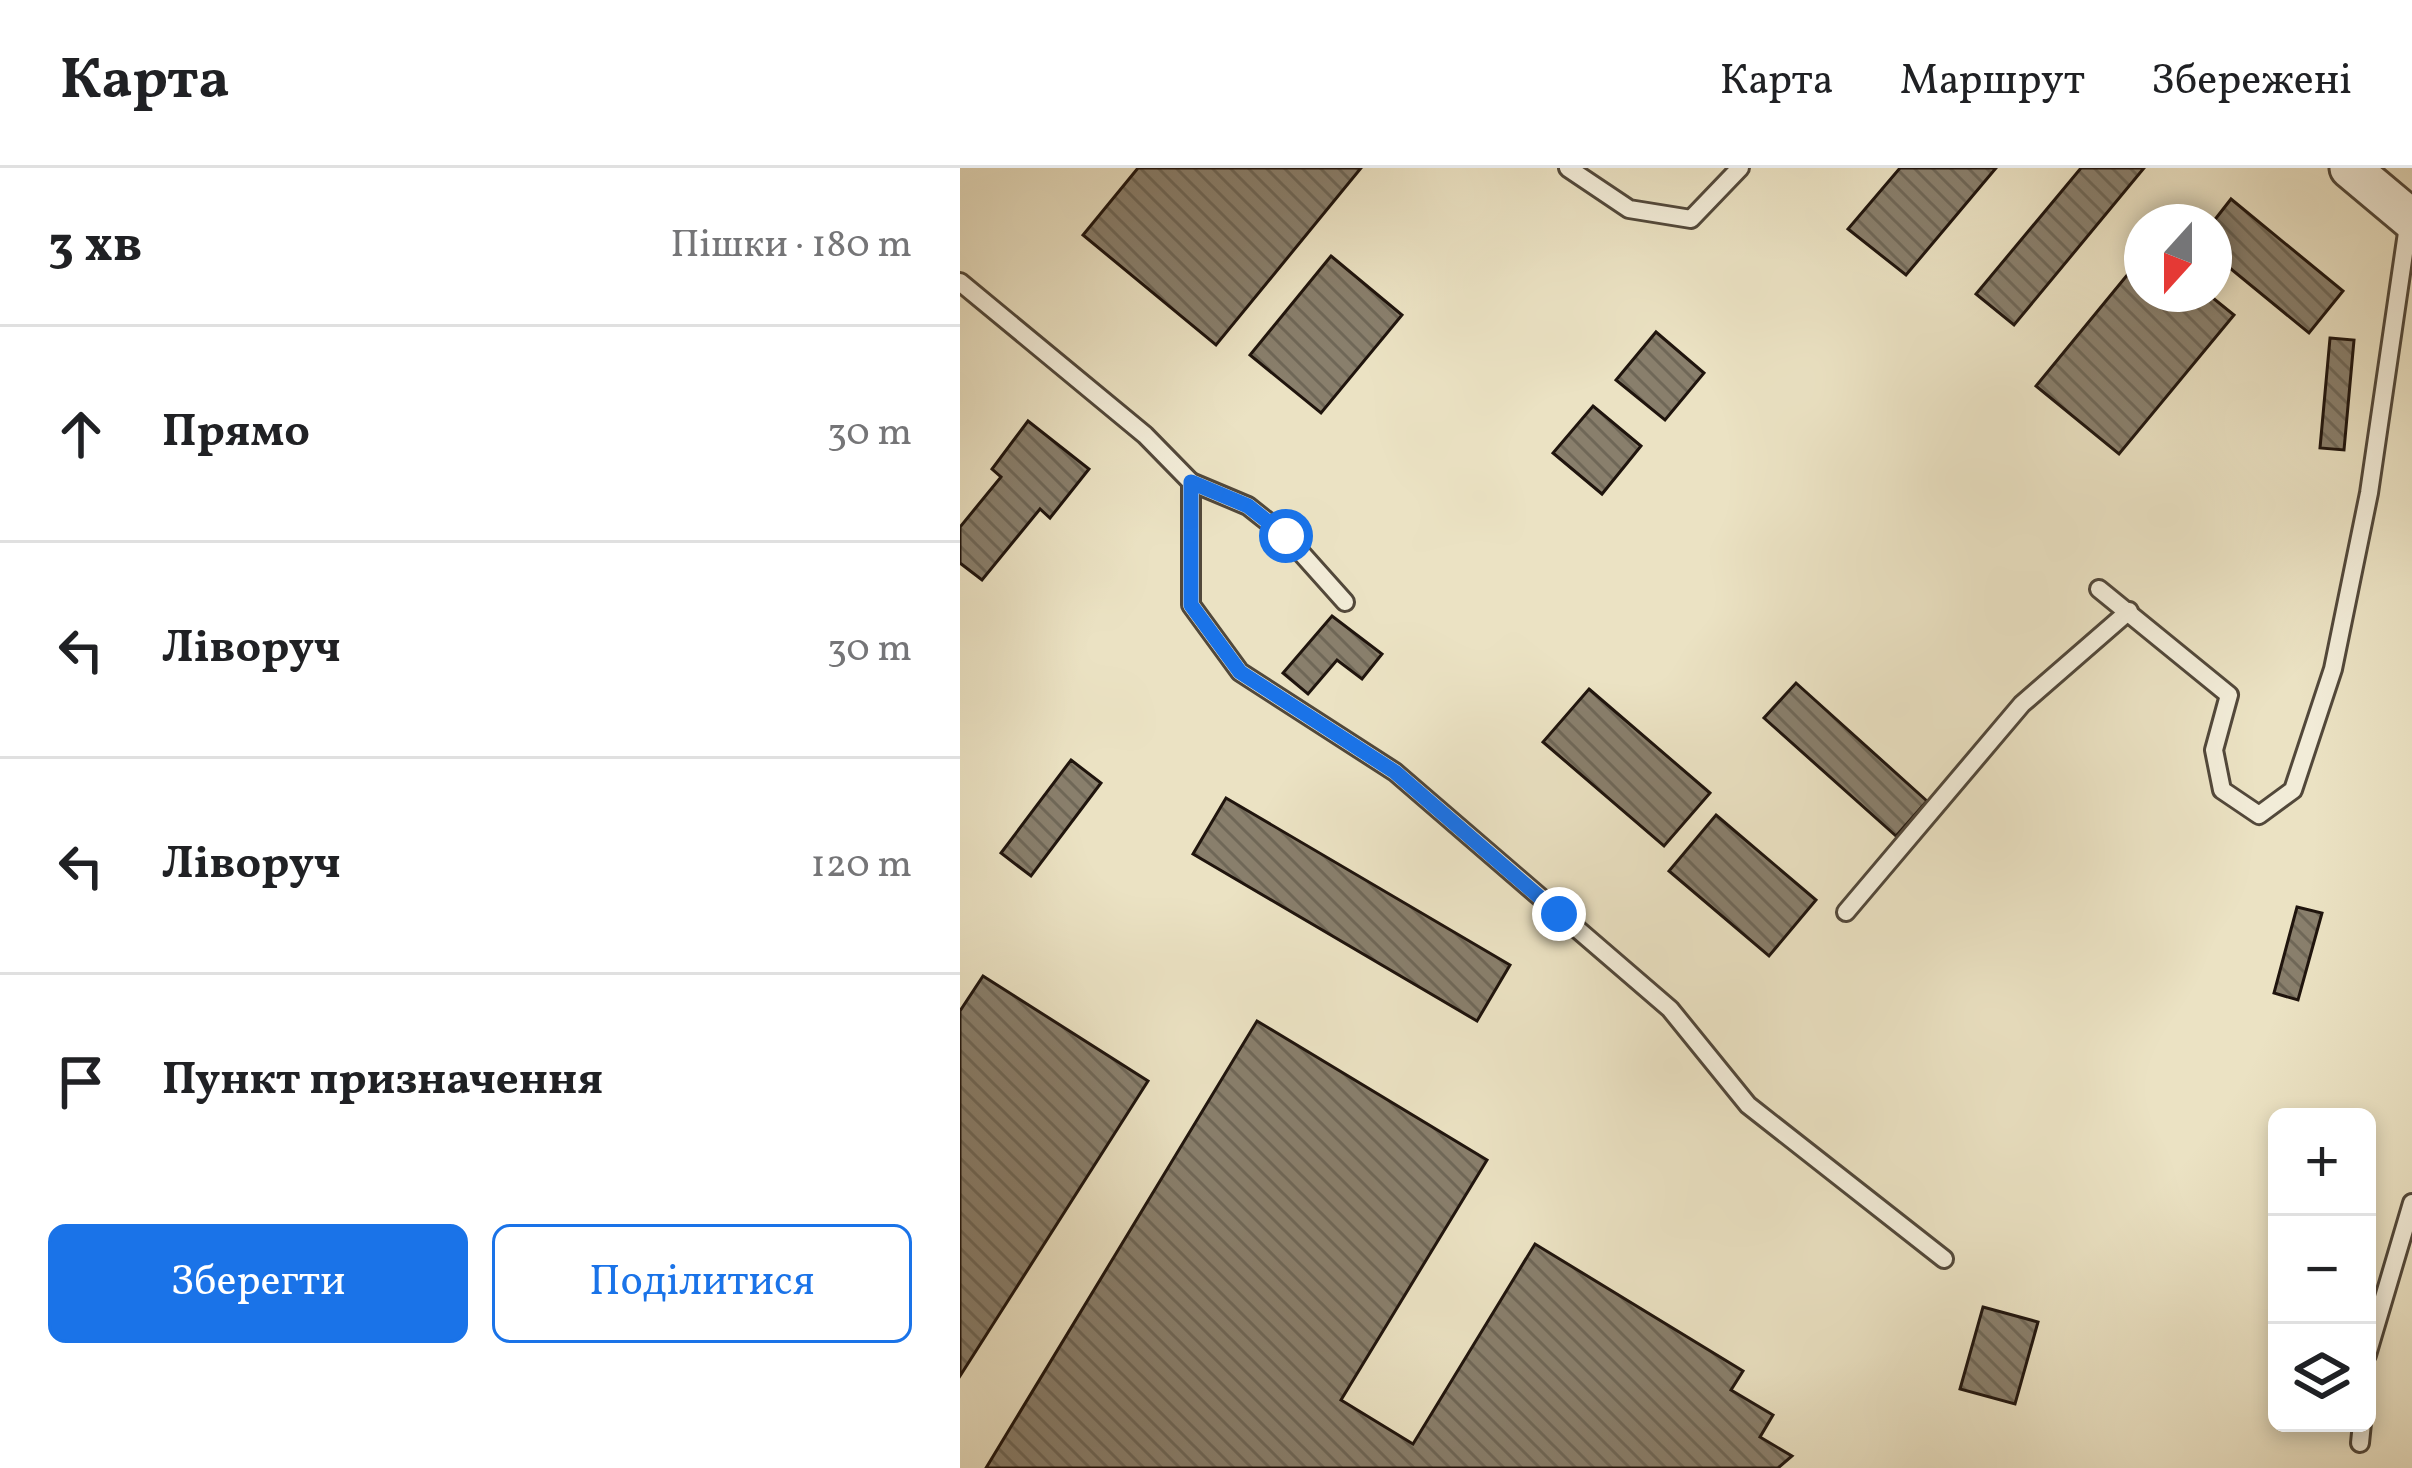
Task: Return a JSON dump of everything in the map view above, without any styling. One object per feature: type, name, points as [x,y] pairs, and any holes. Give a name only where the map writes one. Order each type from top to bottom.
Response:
[{"type":"street","points":[[2350,168],[2411,219]]},
{"type":"lane","points":[[1568,168],[1629,209],[1690,219],[1740,168]]},
{"type":"lane","points":[[2099,589],[2229,695],[2214,750],[2222,790],[2259,815],[2293,790],[2333,669],[2347,603],[2369,494],[2411,219]]},
{"type":"lane","points":[[960,282],[1145,435],[1191,482],[1248,506],[1286,536],[1345,602]]},
{"type":"lane","points":[[1191,482],[1191,605],[1240,672],[1395,772],[1670,1010],[1748,1106],[1944,1258]]},
{"type":"lane","points":[[1846,912],[2022,704],[2129,611]]},
{"type":"lane","points":[[2376,1325],[2412,1203]]},
{"type":"lane","points":[[2360,1442],[2361,1432]]},
{"type":"building","points":[[1138,168],[1361,168],[1216,345],[1083,235]]},
{"type":"building","points":[[1900,168],[1996,168],[1906,275],[1848,229]]},
{"type":"building","points":[[2081,168],[2144,168],[2014,325],[1976,294]]},
{"type":"building","points":[[2231,199],[2343,291],[2309,333],[2232,270],[2232,204],[2227,204]]},
{"type":"building","points":[[1331,256],[1402,315],[1321,413],[1250,355]]},
{"type":"building","points":[[2124,279],[2124,312],[2234,315],[2119,454],[2036,386]]},
{"type":"building","points":[[1656,332],[1704,373],[1665,420],[1616,380]]},
{"type":"building","points":[[2330,338],[2354,340],[2344,450],[2320,448]]},
{"type":"building","points":[[1593,406],[1641,446],[1602,494],[1553,453]]},
{"type":"building","points":[[1028,421],[1089,469],[1050,518],[1040,509],[982,580],[960,563],[960,527],[1001,477],[992,469]]},
{"type":"building","points":[[1332,616],[1382,654],[1362,679],[1337,660],[1308,694],[1283,673]]},
{"type":"building","points":[[1796,683],[1927,801],[1896,836],[1764,718]]},
{"type":"building","points":[[1589,689],[1710,793],[1664,846],[1543,742]]},
{"type":"building","points":[[1071,760],[1101,783],[1031,876],[1001,853]]},
{"type":"building","points":[[1226,798],[1510,965],[1477,1021],[1193,854]]},
{"type":"building","points":[[1716,815],[1816,900],[1769,956],[1669,871]]},
{"type":"building","points":[[2297,907],[2322,913],[2298,1000],[2274,993]]},
{"type":"building","points":[[983,976],[1148,1081],[960,1376],[960,1011]]},
{"type":"building","points":[[1257,1021],[1487,1160],[1341,1400],[1413,1444],[1535,1244],[1743,1371],[1731,1390],[1773,1415],[1760,1437],[1792,1456],[1778,1468],[986,1468]]},
{"type":"building","points":[[1983,1307],[2038,1322],[2015,1404],[1960,1389]]},
{"type":"route","points":[[1286,536],[1248,506],[1191,482],[1191,605],[1240,672],[1395,772],[1559,914]]}]
